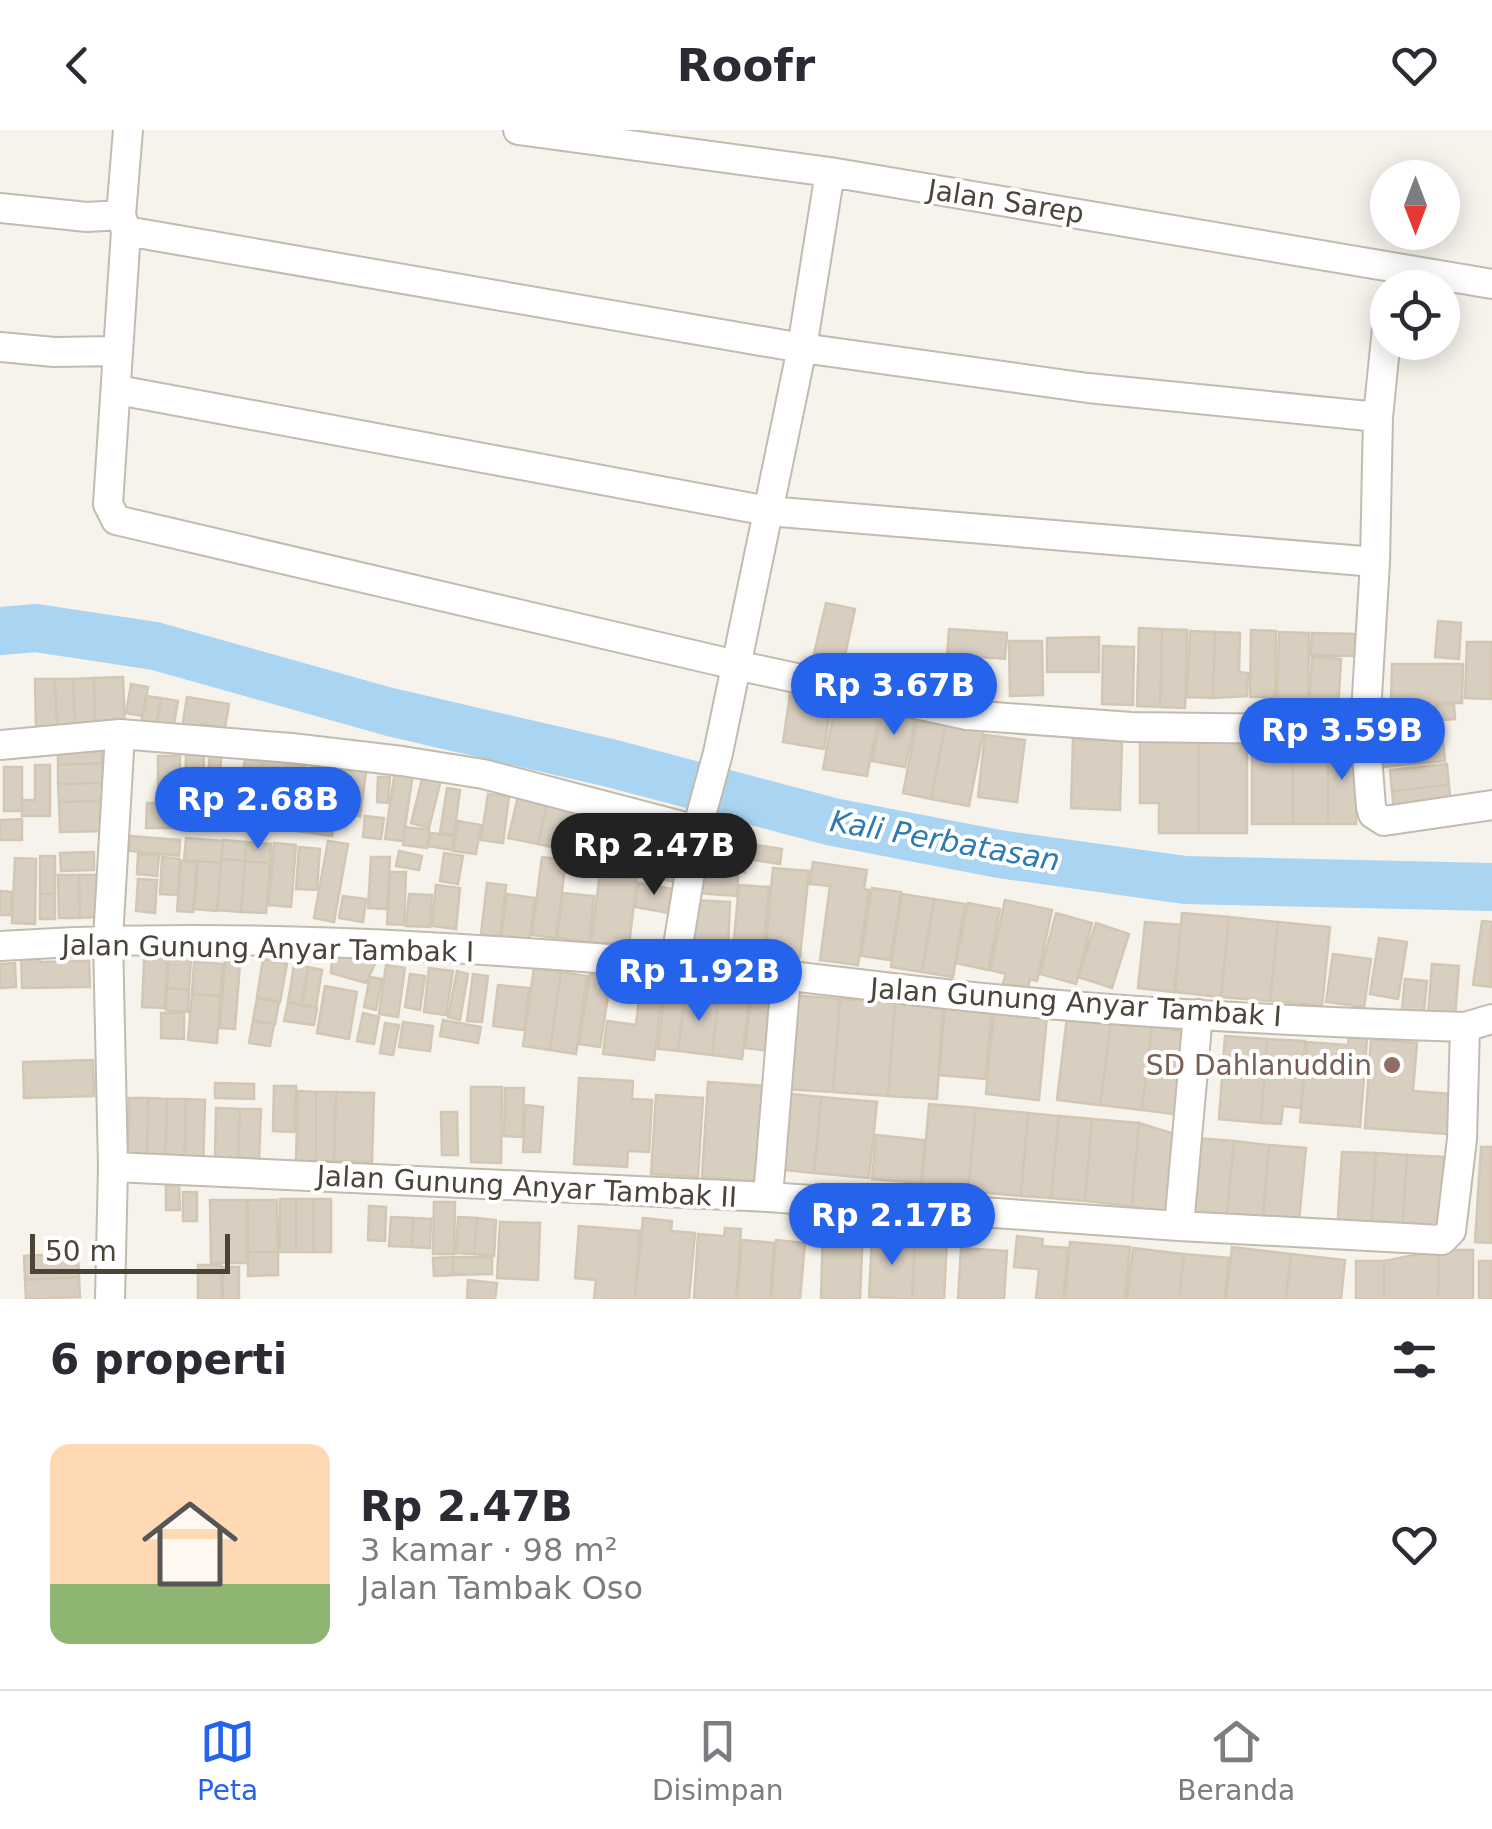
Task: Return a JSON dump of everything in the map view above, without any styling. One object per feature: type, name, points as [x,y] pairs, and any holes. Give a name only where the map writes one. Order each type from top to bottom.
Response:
[{"type":"street","points":[[128,130],[124,223],[106,351],[118,390],[108,504],[116,520],[966,716],[1131,727],[1364,730]]},
{"type":"street","name":"Jalan Sarep","points":[[518,130],[830,172],[1370,273]]},
{"type":"street","points":[[675,964],[699,823],[718,753],[802,348],[830,172]]},
{"type":"street","points":[[0,208],[124,223],[802,348],[1088,388],[1378,416]]},
{"type":"street","name":"Jalan Sarep","points":[[1460,282],[1492,284]]},
{"type":"street","points":[[0,348],[106,351]]},
{"type":"street","points":[[1384,360],[1364,730],[1372,814],[1384,821],[1492,805]]},
{"type":"street","points":[[118,390],[768,512],[1375,562]]},
{"type":"street","points":[[0,745],[120,734],[292,748],[467,771],[699,823]]},
{"type":"street","points":[[110,1299],[121,939],[120,734]]},
{"type":"street","name":"Jalan Gunung Anyar Tambak I","points":[[0,946],[121,939],[374,946],[675,964],[1007,1001],[1198,1014],[1479,1023]]},
{"type":"street","points":[[768,1197],[786,978]]},
{"type":"street","points":[[1178,1226],[1198,1014]]},
{"type":"street","name":"Jalan Gunung Anyar Tambak II","points":[[113,1168],[768,1197],[1442,1240],[1448,1237],[1479,1023]]},
{"type":"building","points":[[826,603],[855,609],[842,669],[812,662]]},
{"type":"building","points":[[1438,621],[1461,623],[1459,659],[1435,657]]},
{"type":"building","points":[[1139,628],[1162,629],[1160,707],[1137,706]]},
{"type":"building","points":[[949,629],[1007,633],[1005,659],[967,656],[964,687],[945,686]]},
{"type":"building","points":[[1162,629],[1187,630],[1185,708],[1160,707]]},
{"type":"building","points":[[1251,630],[1276,631],[1275,697],[1250,697]]},
{"type":"building","points":[[1190,631],[1215,632],[1213,698],[1187,697]]},
{"type":"building","points":[[1215,632],[1240,633],[1239,672],[1248,673],[1247,696],[1213,698]]},
{"type":"building","points":[[1279,632],[1309,633],[1308,708],[1277,708]]},
{"type":"building","points":[[1312,633],[1360,634],[1360,656],[1311,655]]},
{"type":"building","points":[[1099,637],[1099,672],[1047,672],[1047,638]]},
{"type":"building","points":[[1009,641],[1042,641],[1043,695],[1010,696]]},
{"type":"building","points":[[1467,642],[1492,642],[1492,699],[1465,698]]},
{"type":"building","points":[[1103,646],[1134,647],[1133,705],[1102,704]]},
{"type":"building","points":[[1312,657],[1341,659],[1338,711],[1309,709]]},
{"type":"building","points":[[1392,664],[1463,664],[1462,703],[1391,702]]},
{"type":"building","points":[[123,677],[125,726],[95,727],[94,678]]},
{"type":"building","points":[[94,678],[95,727],[75,727],[73,679]]},
{"type":"building","points":[[35,679],[55,679],[57,728],[36,729]]},
{"type":"building","points":[[55,679],[73,679],[75,727],[57,728]]},
{"type":"building","points":[[131,684],[148,687],[143,716],[126,713]]},
{"type":"building","points":[[791,688],[833,695],[824,749],[783,742]]},
{"type":"building","points":[[837,695],[881,703],[867,776],[823,769]]},
{"type":"building","points":[[146,696],[161,698],[156,727],[141,724]]},
{"type":"building","points":[[187,697],[229,704],[225,728],[201,724],[199,732],[182,729]]},
{"type":"building","points":[[161,698],[178,701],[173,730],[156,727]]},
{"type":"building","points":[[1454,704],[1455,719],[1427,721],[1426,706]]},
{"type":"building","points":[[1419,705],[1422,740],[1389,743],[1385,708]]},
{"type":"building","points":[[883,709],[916,715],[905,767],[872,761]]},
{"type":"building","points":[[918,716],[946,722],[931,799],[903,793]]},
{"type":"building","points":[[946,722],[984,729],[969,806],[931,799]]},
{"type":"building","points":[[1140,733],[1199,738],[1199,833],[1159,833],[1159,803],[1140,803]]},
{"type":"building","points":[[985,735],[1025,740],[1017,802],[978,797]]},
{"type":"building","points":[[1199,738],[1247,738],[1247,833],[1199,833]]},
{"type":"building","points":[[1073,739],[1122,741],[1120,810],[1071,808]]},
{"type":"building","points":[[1443,741],[1445,761],[1384,767],[1382,748]]},
{"type":"building","points":[[1252,742],[1293,742],[1293,824],[1252,824]]},
{"type":"building","points":[[1293,742],[1328,742],[1328,824],[1293,824]]},
{"type":"building","points":[[1328,742],[1356,742],[1356,824],[1328,824]]},
{"type":"building","points":[[101,744],[102,763],[58,765],[58,746]]},
{"type":"building","points":[[186,755],[204,755],[203,800],[185,800]]},
{"type":"building","points":[[264,755],[288,759],[277,831],[253,828]]},
{"type":"building","points":[[158,756],[180,756],[179,792],[158,792]]},
{"type":"building","points":[[209,756],[221,756],[220,789],[209,789]]},
{"type":"building","points":[[245,759],[262,762],[255,813],[237,810]]},
{"type":"building","points":[[102,763],[102,783],[58,784],[58,765]]},
{"type":"building","points":[[322,763],[344,767],[338,811],[316,808]]},
{"type":"building","points":[[347,763],[367,766],[360,816],[340,813]]},
{"type":"building","points":[[288,764],[305,766],[298,811],[281,809]]},
{"type":"building","points":[[1447,764],[1449,785],[1392,791],[1390,770]]},
{"type":"building","points":[[35,765],[50,765],[50,816],[22,816],[22,800],[35,800]]},
{"type":"building","points":[[4,767],[22,767],[22,811],[4,811]]},
{"type":"building","points":[[395,770],[413,773],[403,841],[385,839]]},
{"type":"building","points":[[423,775],[441,780],[429,828],[411,823]]},
{"type":"building","points":[[378,777],[390,777],[388,803],[377,802]]},
{"type":"building","points":[[102,783],[103,801],[59,802],[58,784]]},
{"type":"building","points":[[1449,785],[1451,807],[1394,813],[1392,791]]},
{"type":"building","points":[[447,788],[460,790],[454,835],[440,833]]},
{"type":"building","points":[[488,794],[509,797],[503,843],[481,840]]},
{"type":"building","points":[[518,797],[547,804],[538,844],[508,838]]},
{"type":"building","points":[[103,801],[104,831],[60,832],[59,802]]},
{"type":"building","points":[[235,801],[237,828],[226,829],[224,802]]},
{"type":"building","points":[[147,803],[182,804],[181,828],[146,828]]},
{"type":"building","points":[[547,804],[578,810],[568,851],[538,844]]},
{"type":"building","points":[[578,810],[608,817],[599,858],[568,851]]},
{"type":"building","points":[[300,812],[335,817],[332,836],[297,831]]},
{"type":"building","points":[[365,816],[384,818],[381,839],[363,837]]},
{"type":"building","points":[[608,817],[634,823],[625,864],[599,858]]},
{"type":"building","points":[[22,819],[22,840],[0,840],[0,820]]},
{"type":"building","points":[[458,821],[481,825],[476,854],[453,851]]},
{"type":"building","points":[[636,823],[681,831],[672,881],[627,873]]},
{"type":"building","points":[[405,827],[429,830],[427,848],[403,845]]},
{"type":"building","points":[[431,833],[454,836],[452,850],[428,846]]},
{"type":"building","points":[[130,836],[180,840],[179,856],[129,851]]},
{"type":"building","points":[[706,837],[782,849],[780,864],[748,859],[745,872],[702,865]]},
{"type":"building","points":[[186,838],[223,841],[221,863],[184,860]]},
{"type":"building","points":[[223,840],[246,842],[245,861],[221,859]]},
{"type":"building","points":[[328,841],[348,844],[334,922],[314,918]]},
{"type":"building","points":[[246,842],[271,844],[270,863],[245,861]]},
{"type":"building","points":[[274,843],[296,845],[291,907],[269,905]]},
{"type":"building","points":[[299,847],[320,849],[317,890],[296,889]]},
{"type":"building","points":[[399,851],[422,856],[419,870],[396,866]]},
{"type":"building","points":[[94,852],[94,870],[61,871],[60,853]]},
{"type":"building","points":[[444,853],[463,856],[458,884],[440,881]]},
{"type":"building","points":[[138,854],[159,856],[157,876],[137,874]]},
{"type":"building","points":[[40,856],[55,856],[55,894],[40,894]]},
{"type":"building","points":[[162,857],[180,859],[178,895],[160,894]]},
{"type":"building","points":[[371,857],[390,857],[387,909],[368,908]]},
{"type":"building","points":[[542,857],[566,860],[556,938],[532,935]]},
{"type":"building","points":[[15,858],[36,859],[35,924],[12,923]]},
{"type":"building","points":[[221,859],[245,861],[241,912],[217,910]]},
{"type":"building","points":[[181,861],[197,862],[193,912],[177,911]]},
{"type":"building","points":[[198,861],[221,863],[217,911],[194,909]]},
{"type":"building","points":[[245,861],[270,863],[266,913],[241,912]]},
{"type":"building","points":[[813,862],[867,870],[864,889],[869,890],[858,965],[820,960],[830,886],[810,884]]},
{"type":"building","points":[[773,868],[809,871],[800,957],[765,954]]},
{"type":"building","points":[[390,872],[406,872],[404,925],[387,924]]},
{"type":"building","points":[[699,872],[738,875],[737,896],[697,893]]},
{"type":"building","points":[[600,873],[637,878],[629,946],[591,942]]},
{"type":"building","points":[[58,875],[79,875],[80,918],[59,918]]},
{"type":"building","points":[[79,875],[98,875],[98,917],[80,918]]},
{"type":"building","points":[[138,879],[157,880],[155,913],[136,911]]},
{"type":"building","points":[[487,883],[506,885],[500,937],[481,934]]},
{"type":"building","points":[[639,883],[672,889],[669,913],[635,907]]},
{"type":"building","points":[[436,885],[460,888],[456,929],[432,926]]},
{"type":"building","points":[[739,885],[769,887],[763,952],[733,950]]},
{"type":"building","points":[[872,888],[901,892],[890,960],[861,956]]},
{"type":"building","points":[[0,891],[11,892],[11,915],[0,915]]},
{"type":"building","points":[[563,893],[594,896],[589,942],[557,938]]},
{"type":"building","points":[[40,894],[55,894],[55,919],[40,919]]},
{"type":"building","points":[[409,894],[432,895],[430,927],[406,926]]},
{"type":"building","points":[[507,894],[535,898],[529,943],[501,940]]},
{"type":"building","points":[[902,894],[934,899],[922,972],[891,967]]},
{"type":"building","points":[[343,896],[366,899],[363,922],[339,918]]},
{"type":"building","points":[[934,899],[965,904],[953,977],[922,972]]},
{"type":"building","points":[[692,900],[730,902],[728,947],[689,945]]},
{"type":"building","points":[[1005,900],[1052,910],[1037,981],[1030,979],[1028,988],[1003,983],[1006,974],[990,970]]},
{"type":"building","points":[[968,903],[1000,909],[988,970],[956,963]]},
{"type":"building","points":[[1056,913],[1092,923],[1076,984],[1040,974]]},
{"type":"building","points":[[1182,913],[1229,917],[1221,997],[1175,992]]},
{"type":"building","points":[[1229,917],[1278,922],[1270,1001],[1221,997]]},
{"type":"building","points":[[1482,921],[1492,922],[1492,987],[1473,985]]},
{"type":"building","points":[[1145,922],[1181,925],[1174,992],[1138,988]]},
{"type":"building","points":[[1278,922],[1330,927],[1322,1006],[1270,1001]]},
{"type":"building","points":[[1096,923],[1129,934],[1112,988],[1078,977]]},
{"type":"building","points":[[1379,938],[1407,942],[1398,999],[1370,994]]},
{"type":"building","points":[[170,941],[192,942],[189,990],[167,988]]},
{"type":"building","points":[[145,943],[168,944],[165,1008],[142,1007]]},
{"type":"building","points":[[21,947],[40,947],[40,962],[89,961],[90,987],[22,988]]},
{"type":"building","points":[[226,948],[241,950],[235,1029],[220,1028]]},
{"type":"building","points":[[333,951],[379,955],[366,983],[331,973]]},
{"type":"building","points":[[1333,954],[1371,959],[1364,1007],[1326,1002]]},
{"type":"building","points":[[263,959],[287,964],[280,1002],[257,997]]},
{"type":"building","points":[[194,962],[223,964],[220,996],[192,994]]},
{"type":"building","points":[[15,963],[16,987],[0,988],[0,964]]},
{"type":"building","points":[[1432,964],[1459,966],[1455,1017],[1428,1016]]},
{"type":"building","points":[[294,965],[308,967],[302,1005],[288,1002]]},
{"type":"building","points":[[386,965],[405,968],[398,1017],[379,1014]]},
{"type":"building","points":[[308,967],[322,970],[316,1007],[302,1005]]},
{"type":"building","points":[[429,968],[453,971],[446,1015],[424,1012]]},
{"type":"building","points":[[534,968],[561,972],[550,1050],[523,1046]]},
{"type":"building","points":[[457,971],[468,974],[460,1020],[448,1017]]},
{"type":"building","points":[[561,972],[587,976],[576,1054],[550,1050]]},
{"type":"building","points":[[410,974],[425,976],[420,1010],[405,1007]]},
{"type":"building","points":[[473,974],[488,976],[482,1022],[467,1021]]},
{"type":"building","points":[[590,974],[611,977],[600,1047],[579,1044]]},
{"type":"building","points":[[370,977],[382,979],[376,1010],[364,1007]]},
{"type":"building","points":[[1405,979],[1427,981],[1423,1021],[1401,1019]]},
{"type":"building","points":[[498,985],[529,988],[524,1030],[493,1026]]},
{"type":"building","points":[[325,986],[357,992],[349,1039],[317,1033]]},
{"type":"building","points":[[167,988],[189,990],[188,1012],[166,1010]]},
{"type":"building","points":[[665,989],[685,992],[678,1051],[658,1049]]},
{"type":"building","points":[[640,991],[662,993],[654,1060],[603,1054],[607,1021],[636,1025]]},
{"type":"building","points":[[685,992],[719,996],[712,1055],[678,1051]]},
{"type":"building","points":[[192,994],[220,996],[217,1043],[188,1040]]},
{"type":"building","points":[[791,995],[840,999],[833,1092],[784,1089]]},
{"type":"building","points":[[719,996],[749,1000],[742,1059],[712,1055]]},
{"type":"building","points":[[751,997],[777,1000],[771,1051],[745,1048]]},
{"type":"building","points":[[257,998],[279,1002],[275,1024],[253,1020]]},
{"type":"building","points":[[840,999],[895,1003],[888,1096],[833,1092]]},
{"type":"building","points":[[288,1003],[317,1008],[314,1025],[284,1021]]},
{"type":"building","points":[[895,1003],[943,1006],[937,1099],[888,1096]]},
{"type":"building","points":[[945,1007],[992,1011],[985,1079],[939,1075]]},
{"type":"building","points":[[994,1011],[1047,1016],[1039,1100],[986,1094]]},
{"type":"building","points":[[161,1013],[184,1013],[184,1039],[161,1038]]},
{"type":"building","points":[[363,1013],[379,1017],[374,1044],[357,1041]]},
{"type":"building","points":[[1067,1017],[1111,1022],[1100,1105],[1057,1100]]},
{"type":"building","points":[[443,1020],[481,1027],[478,1043],[440,1036]]},
{"type":"building","points":[[253,1021],[274,1024],[270,1046],[249,1043]]},
{"type":"building","points":[[403,1022],[433,1026],[430,1051],[399,1047]]},
{"type":"building","points":[[1111,1022],[1152,1027],[1142,1110],[1100,1105]]},
{"type":"building","points":[[385,1023],[399,1025],[393,1055],[380,1053]]},
{"type":"building","points":[[1152,1027],[1191,1032],[1181,1115],[1142,1110]]},
{"type":"building","points":[[1225,1036],[1267,1039],[1261,1123],[1219,1119]]},
{"type":"building","points":[[1349,1037],[1367,1039],[1360,1127],[1300,1122],[1307,1042],[1348,1045]]},
{"type":"building","points":[[1267,1039],[1305,1041],[1301,1108],[1283,1106],[1281,1124],[1261,1123]]},
{"type":"building","name":"SD Dahlanuddin","points":[[1371,1039],[1417,1043],[1413,1091],[1451,1094],[1448,1134],[1365,1128]]},
{"type":"building","points":[[93,1060],[94,1096],[24,1098],[23,1062]]},
{"type":"building","points":[[579,1078],[633,1081],[632,1099],[652,1100],[649,1152],[628,1151],[627,1167],[574,1164]]},
{"type":"building","points":[[708,1082],[766,1086],[760,1181],[702,1177]]},
{"type":"building","points":[[215,1083],[254,1084],[254,1099],[215,1098]]},
{"type":"building","points":[[274,1086],[296,1086],[295,1132],[273,1131]]},
{"type":"building","points":[[471,1087],[502,1087],[501,1163],[471,1162]]},
{"type":"building","points":[[505,1088],[524,1088],[522,1137],[504,1136]]},
{"type":"building","points":[[298,1091],[316,1092],[316,1161],[296,1161]]},
{"type":"building","points":[[316,1092],[336,1092],[334,1161],[316,1161]]},
{"type":"building","points":[[336,1092],[374,1093],[372,1162],[334,1161]]},
{"type":"building","points":[[783,1093],[821,1097],[814,1173],[776,1169]]},
{"type":"building","points":[[656,1095],[703,1098],[698,1177],[651,1174]]},
{"type":"building","points":[[821,1097],[877,1102],[869,1178],[814,1173]]},
{"type":"building","points":[[129,1098],[148,1098],[147,1168],[127,1167]]},
{"type":"building","points":[[148,1098],[167,1099],[165,1168],[147,1168]]},
{"type":"building","points":[[167,1099],[186,1099],[184,1169],[165,1168]]},
{"type":"building","points":[[186,1099],[205,1100],[203,1169],[184,1169]]},
{"type":"building","points":[[929,1104],[976,1108],[968,1191],[922,1186]]},
{"type":"building","points":[[526,1105],[543,1107],[540,1152],[523,1152]]},
{"type":"building","points":[[216,1108],[240,1109],[238,1159],[215,1158]]},
{"type":"building","points":[[976,1108],[1028,1113],[1021,1196],[968,1191]]},
{"type":"building","points":[[240,1109],[261,1109],[259,1159],[238,1159]]},
{"type":"building","points":[[441,1112],[457,1112],[458,1155],[442,1155]]},
{"type":"building","points":[[1028,1113],[1059,1116],[1051,1198],[1021,1196]]},
{"type":"building","points":[[1059,1116],[1092,1119],[1085,1201],[1051,1198]]},
{"type":"building","points":[[1092,1119],[1139,1123],[1132,1206],[1085,1201]]},
{"type":"building","points":[[1139,1123],[1184,1137],[1177,1220],[1132,1206]]},
{"type":"building","points":[[876,1135],[925,1140],[921,1183],[872,1179]]},
{"type":"building","points":[[1194,1138],[1234,1141],[1226,1224],[1186,1221]]},
{"type":"building","points":[[1234,1141],[1269,1145],[1262,1228],[1226,1224]]},
{"type":"building","points":[[1269,1145],[1306,1148],[1298,1231],[1262,1228]]},
{"type":"building","points":[[1481,1147],[1492,1147],[1492,1243],[1475,1242]]},
{"type":"building","points":[[1342,1152],[1376,1153],[1371,1235],[1337,1233]]},
{"type":"building","points":[[1376,1153],[1407,1155],[1402,1236],[1371,1235]]},
{"type":"building","points":[[1407,1155],[1444,1157],[1439,1238],[1402,1236]]},
{"type":"building","points":[[166,1185],[179,1185],[180,1210],[166,1210]]},
{"type":"building","points":[[183,1192],[197,1192],[197,1221],[183,1221]]},
{"type":"building","points":[[280,1199],[296,1199],[296,1252],[280,1252]]},
{"type":"building","points":[[296,1199],[313,1199],[313,1252],[296,1252]]},
{"type":"building","points":[[313,1199],[331,1199],[331,1252],[313,1252]]},
{"type":"building","points":[[210,1200],[247,1200],[247,1263],[211,1263]]},
{"type":"building","points":[[248,1200],[277,1200],[278,1252],[248,1252]]},
{"type":"building","points":[[434,1202],[455,1202],[454,1254],[433,1254]]},
{"type":"building","points":[[369,1206],[386,1207],[385,1241],[368,1240]]},
{"type":"building","points":[[391,1217],[413,1218],[412,1247],[389,1246]]},
{"type":"building","points":[[458,1217],[477,1218],[474,1254],[456,1253]]},
{"type":"building","points":[[413,1218],[431,1219],[430,1248],[412,1247]]},
{"type":"building","points":[[477,1218],[496,1220],[494,1256],[474,1254]]},
{"type":"building","points":[[643,1218],[672,1221],[671,1231],[695,1233],[689,1299],[635,1299]]},
{"type":"building","points":[[500,1222],[540,1223],[538,1280],[497,1278]]},
{"type":"building","points":[[579,1226],[640,1231],[635,1299],[594,1299],[596,1280],[575,1278]]},
{"type":"building","points":[[823,1227],[863,1229],[860,1299],[821,1299]]},
{"type":"building","points":[[725,1228],[741,1229],[736,1299],[694,1299],[698,1234],[724,1236]]},
{"type":"building","points":[[872,1236],[915,1238],[912,1299],[869,1297]]},
{"type":"building","points":[[1017,1236],[1043,1239],[1042,1246],[1068,1248],[1063,1299],[1036,1299],[1039,1269],[1014,1267]]},
{"type":"building","points":[[915,1238],[947,1240],[944,1299],[912,1299]]},
{"type":"building","points":[[742,1240],[774,1243],[770,1299],[737,1299]]},
{"type":"building","points":[[776,1240],[805,1243],[800,1299],[771,1299]]},
{"type":"building","points":[[1070,1242],[1130,1247],[1125,1299],[1065,1299]]},
{"type":"building","points":[[1232,1247],[1291,1254],[1286,1299],[1226,1299]]},
{"type":"building","points":[[961,1248],[1007,1251],[1004,1299],[958,1299]]},
{"type":"building","points":[[1133,1248],[1184,1254],[1179,1299],[1127,1299]]},
{"type":"building","points":[[1439,1250],[1438,1299],[1384,1299],[1384,1261]]},
{"type":"building","points":[[1439,1250],[1473,1250],[1473,1299],[1438,1299]]},
{"type":"building","points":[[248,1252],[278,1252],[278,1275],[248,1276]]},
{"type":"building","points":[[78,1253],[79,1277],[25,1280],[24,1256]]},
{"type":"building","points":[[1184,1254],[1229,1258],[1224,1299],[1179,1299]]},
{"type":"building","points":[[1291,1254],[1345,1260],[1341,1299],[1286,1299]]},
{"type":"building","points":[[453,1257],[492,1257],[492,1274],[453,1275]]},
{"type":"building","points":[[453,1257],[453,1275],[434,1276],[433,1258]]},
{"type":"building","points":[[1356,1261],[1384,1261],[1384,1299],[1356,1299]]},
{"type":"building","points":[[1479,1261],[1492,1261],[1492,1299],[1479,1299]]},
{"type":"building","points":[[198,1265],[221,1265],[222,1299],[198,1299]]},
{"type":"building","points":[[223,1267],[239,1267],[239,1299],[223,1299]]},
{"type":"building","points":[[79,1277],[80,1297],[26,1299],[25,1280]]},
{"type":"building","points":[[468,1280],[497,1283],[495,1299],[467,1299]]},
{"type":"waterway","name":"Kali Perbatasan","points":[[0,631],[36,628],[155,646],[390,712],[610,763],[833,822],[999,854],[1185,880],[1492,887]]},
{"type":"place","name":"SD Dahlanuddin","points":[[1392,1065]]}]
